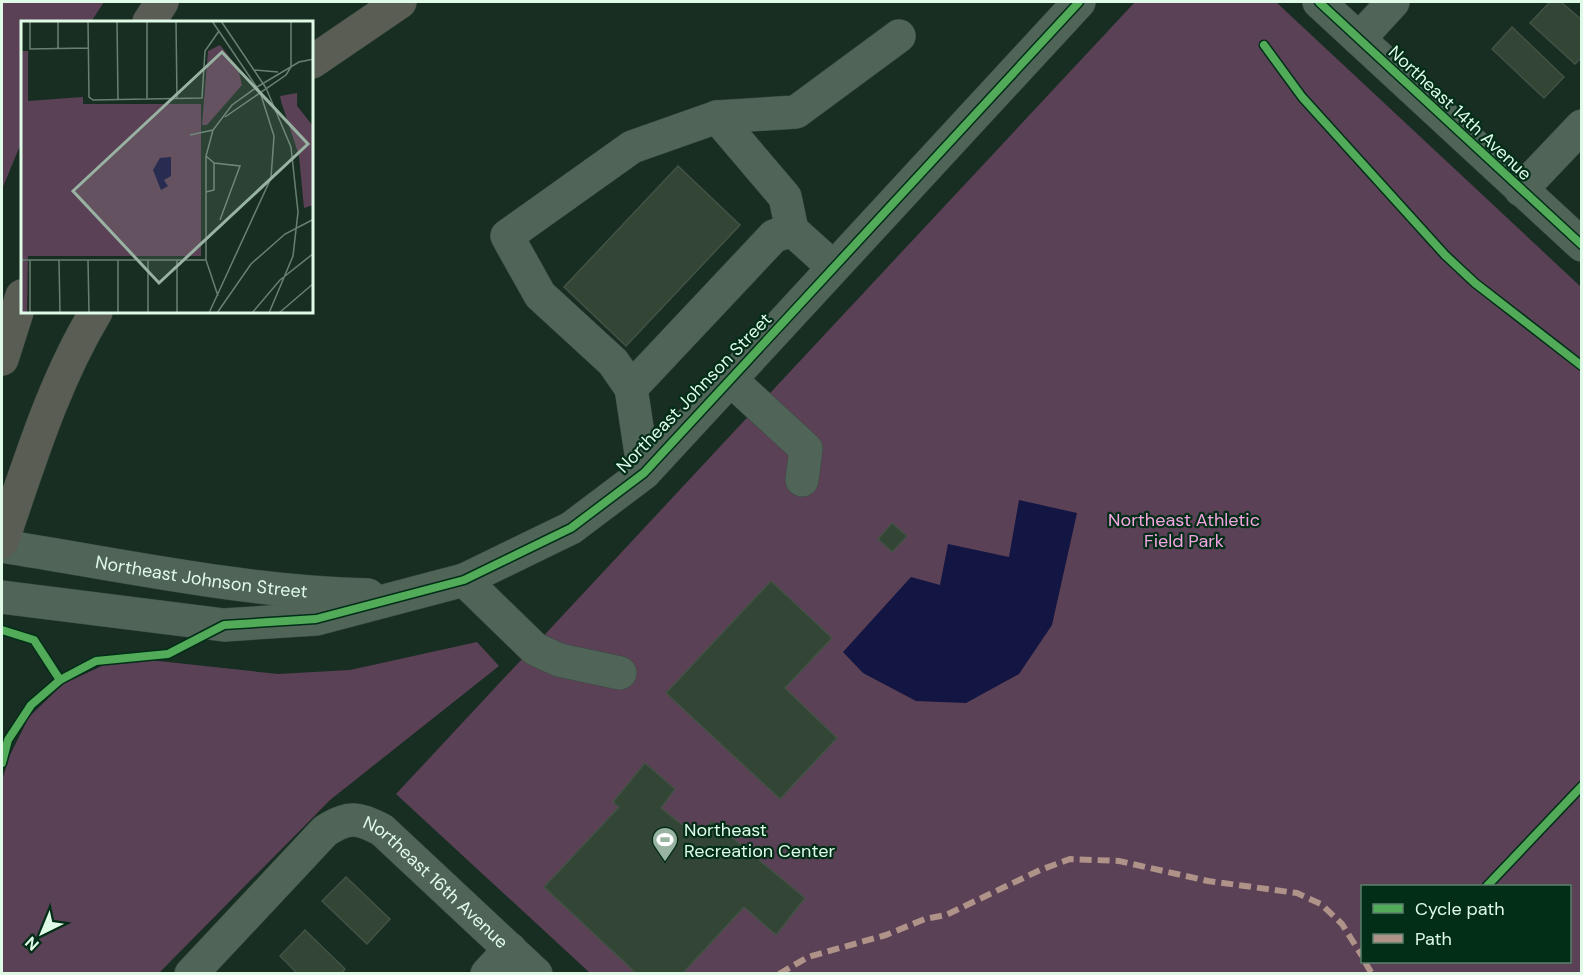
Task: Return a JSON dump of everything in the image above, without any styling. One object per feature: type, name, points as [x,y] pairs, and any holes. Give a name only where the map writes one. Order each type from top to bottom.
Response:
[{"type":"highway","points":[[150,21],[162,2]]},
{"type":"highway","points":[[314,61],[400,2]]},
{"type":"highway","points":[[2,359],[21,299]]},
{"type":"highway","points":[[2,544],[49,408],[79,341],[95,314]]},
{"type":"street","name":"Northeast Johnson Street","points":[[2,597],[224,625],[316,619],[464,580],[571,528],[644,473],[1079,2]]},
{"type":"street","name":"Northeast 14th Avenue","points":[[1319,2],[1581,245]]},
{"type":"street","points":[[1359,39],[1393,2]]},
{"type":"street","points":[[644,473],[632,388],[613,362],[540,295],[507,236],[632,147],[717,117],[796,112],[899,36]]},
{"type":"street","points":[[717,117],[785,197],[792,230],[833,267]]},
{"type":"street","points":[[1521,190],[1581,126]]},
{"type":"street","points":[[632,388],[774,236],[792,230]]},
{"type":"street","points":[[730,379],[806,449],[802,480]]},
{"type":"street","name":"Northeast Johnson Street","points":[[2,544],[229,582],[328,594],[402,596]]},
{"type":"street","points":[[464,580],[535,649],[559,660],[620,673]]},
{"type":"street","name":"Northeast 16th Avenue","points":[[191,974],[325,831],[342,820],[364,821],[382,830],[536,974]]},
{"type":"street","points":[[488,974],[510,949]]},
{"type":"green space","points":[[2,2],[104,2],[92,21],[21,21],[21,143],[2,189]]},
{"type":"green space","name":"Northeast Athletic Field Park","points":[[1135,2],[1276,2],[1581,287],[1581,973],[590,973],[396,794]]},
{"type":"green space","points":[[477,642],[499,666],[330,800],[159,973],[2,973],[2,780],[10,755],[29,717],[63,684],[104,665],[149,660],[278,674],[350,670]]},
{"type":"shaded area","points":[[1019,500],[1077,513],[1052,625],[1019,674],[966,703],[916,701],[863,673],[843,652],[911,577],[940,585],[948,544],[1009,557]]},
{"type":"building","points":[[1550,2],[1561,2],[1582,20],[1582,57],[1575,64],[1530,23]]},
{"type":"building","points":[[1512,27],[1564,77],[1544,98],[1492,49]]},
{"type":"building","points":[[678,166],[740,225],[626,346],[564,287]]},
{"type":"building","points":[[892,523],[907,536],[892,552],[878,539]]},
{"type":"building","points":[[771,581],[832,638],[785,688],[837,738],[780,799],[666,693]]},
{"type":"building","name":"Northeast Recreation Center","points":[[645,763],[675,789],[661,808],[699,838],[712,821],[805,898],[776,935],[744,907],[682,974],[637,974],[544,887],[619,807],[613,802]]},
{"type":"building","points":[[346,877],[390,919],[367,944],[322,901]]},
{"type":"building","points":[[305,930],[345,969],[341,974],[298,974],[280,956]]},
{"type":"marked path","points":[[779,974],[808,957],[886,935],[925,919],[946,915],[1040,870],[1070,859],[1119,861],[1208,881],[1297,893],[1321,904],[1342,924],[1361,954]]},
{"type":"marked path","points":[[1366,963],[1372,974]]},
{"type":"cycle path","points":[[2,763],[8,740],[31,705],[60,680],[96,661],[168,654],[224,625],[316,619],[464,580],[571,528],[644,473],[1079,2]]},
{"type":"cycle path","points":[[1319,2],[1582,245]]},
{"type":"cycle path","points":[[1264,45],[1302,97],[1445,255],[1475,283],[1582,366]]},
{"type":"cycle path","points":[[2,630],[34,640],[60,680]]},
{"type":"cycle path","points":[[1488,885],[1582,786]]},
{"type":"place","name":"Northeast Recreation Center","points":[[665,863]]}]
